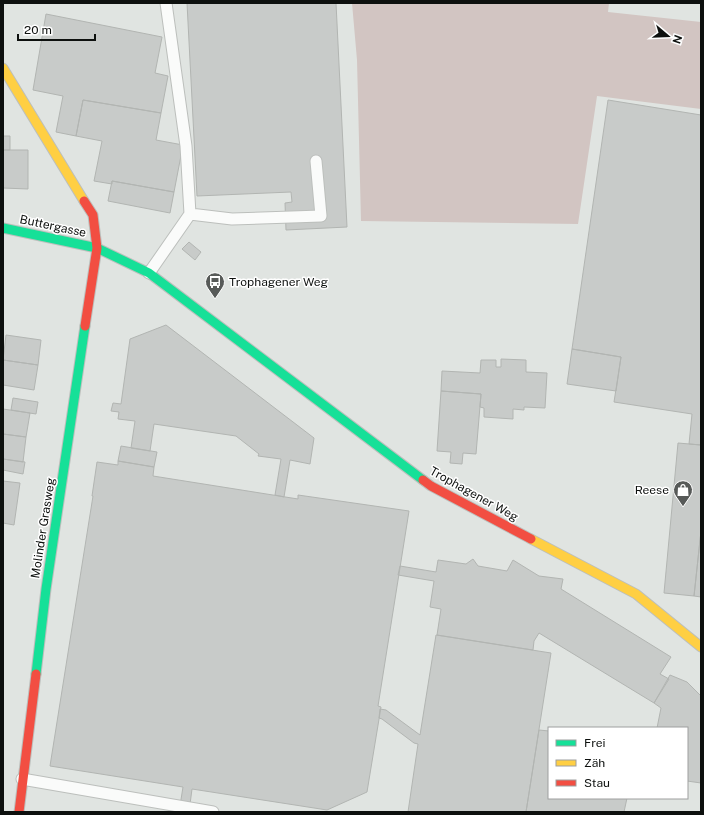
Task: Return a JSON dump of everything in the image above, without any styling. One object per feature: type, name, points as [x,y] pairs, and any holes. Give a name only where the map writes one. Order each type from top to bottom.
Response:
[{"type":"street","points":[[3,68],[94,215],[97,248]]},
{"type":"street","name":"Buttergasse","points":[[3,228],[97,248]]},
{"type":"street","name":"Trophagener Weg","points":[[97,248],[149,273],[431,486],[636,594],[701,647]]},
{"type":"street","name":"Molinder Grasweg","points":[[19,812],[46,589],[97,248]]},
{"type":"lane","points":[[149,273],[190,214],[186,146],[166,3]]},
{"type":"lane","points":[[190,214],[232,219],[321,216],[316,161]]},
{"type":"lane","points":[[22,779],[213,812]]},
{"type":"shaded area","points":[[352,3],[609,3],[608,12],[701,22],[701,109],[597,96],[578,224],[361,221],[357,60]]},
{"type":"building","points":[[187,3],[336,3],[347,227],[286,230],[285,203],[292,202],[291,192],[197,196]]},
{"type":"building","points":[[46,14],[162,37],[155,73],[168,76],[161,113],[83,100],[76,136],[56,132],[63,96],[33,90]]},
{"type":"building","points":[[83,100],[161,113],[156,140],[183,145],[174,192],[112,181],[112,184],[94,181],[102,141],[76,136]]},
{"type":"building","points":[[608,100],[701,115],[701,445],[689,444],[692,414],[614,402],[621,357],[572,349]]},
{"type":"building","points":[[3,136],[10,136],[10,150],[3,150]]},
{"type":"building","points":[[3,150],[28,150],[28,189],[3,188]]},
{"type":"building","points":[[112,181],[174,192],[170,213],[108,201]]},
{"type":"building","points":[[189,242],[201,252],[195,260],[182,249]]},
{"type":"building","points":[[166,325],[314,438],[310,464],[290,460],[284,497],[275,495],[281,459],[258,456],[259,454],[236,436],[154,424],[150,451],[131,448],[135,421],[118,419],[119,412],[111,411],[113,403],[121,404],[130,339]]},
{"type":"building","points":[[6,335],[41,340],[38,365],[3,360]]},
{"type":"building","points":[[572,349],[621,357],[616,391],[567,384]]},
{"type":"building","points":[[501,359],[526,360],[526,372],[547,373],[545,408],[524,407],[524,410],[513,409],[513,419],[484,417],[484,408],[480,407],[481,394],[441,391],[442,371],[480,373],[481,360],[496,360],[496,367],[501,367]]},
{"type":"building","points":[[3,360],[38,365],[34,390],[3,385]]},
{"type":"building","points":[[441,391],[481,394],[476,454],[463,453],[462,464],[450,463],[451,452],[437,451]]},
{"type":"building","points":[[13,398],[38,402],[36,414],[11,410]]},
{"type":"building","points":[[3,409],[30,413],[26,437],[3,434]]},
{"type":"building","points":[[3,434],[26,437],[23,462],[3,459]]},
{"type":"building","points":[[678,443],[701,445],[701,531],[694,596],[664,593]]},
{"type":"building","points":[[121,446],[157,452],[154,467],[118,461]]},
{"type":"building","points":[[3,459],[25,462],[23,474],[3,470]]},
{"type":"building","points":[[118,461],[154,467],[153,476],[298,499],[298,495],[409,511],[378,706],[381,707],[367,792],[327,810],[192,789],[189,812],[179,812],[183,787],[50,766],[93,496],[97,462],[118,465]]},
{"type":"building","points":[[3,481],[20,483],[14,525],[3,523]]},
{"type":"building","points":[[701,531],[701,597],[694,596]]},
{"type":"building","points":[[473,559],[478,566],[507,571],[513,560],[539,576],[563,579],[561,589],[671,657],[660,674],[669,679],[654,703],[539,633],[534,641],[533,650],[437,635],[441,609],[430,607],[434,581],[398,575],[400,566],[436,572],[438,560],[466,564]]},
{"type":"building","points":[[436,635],[551,653],[526,812],[408,812],[418,744],[414,743],[379,718],[380,709],[386,710],[420,735]]},
{"type":"building","points":[[670,675],[687,682],[701,696],[701,783],[688,781],[688,727],[657,727],[661,708],[654,703]]},
{"type":"building","points":[[539,730],[548,731],[548,799],[627,799],[624,812],[526,812]]},
{"type":"traffic: fast","points":[[3,228],[97,248],[149,273],[423,480]]},
{"type":"traffic: fast","points":[[36,674],[46,589],[85,326]]},
{"type":"traffic: slow","points":[[3,68],[84,201]]},
{"type":"traffic: slow","points":[[531,539],[636,594],[701,647]]},
{"type":"traffic: jam","points":[[84,201],[93,215],[97,248],[85,326]]},
{"type":"traffic: jam","points":[[423,480],[431,486],[531,539]]},
{"type":"traffic: jam","points":[[19,812],[36,674]]},
{"type":"place","name":"Trophagener Weg","points":[[215,299]]},
{"type":"place","name":"Reese","points":[[683,507]]}]
